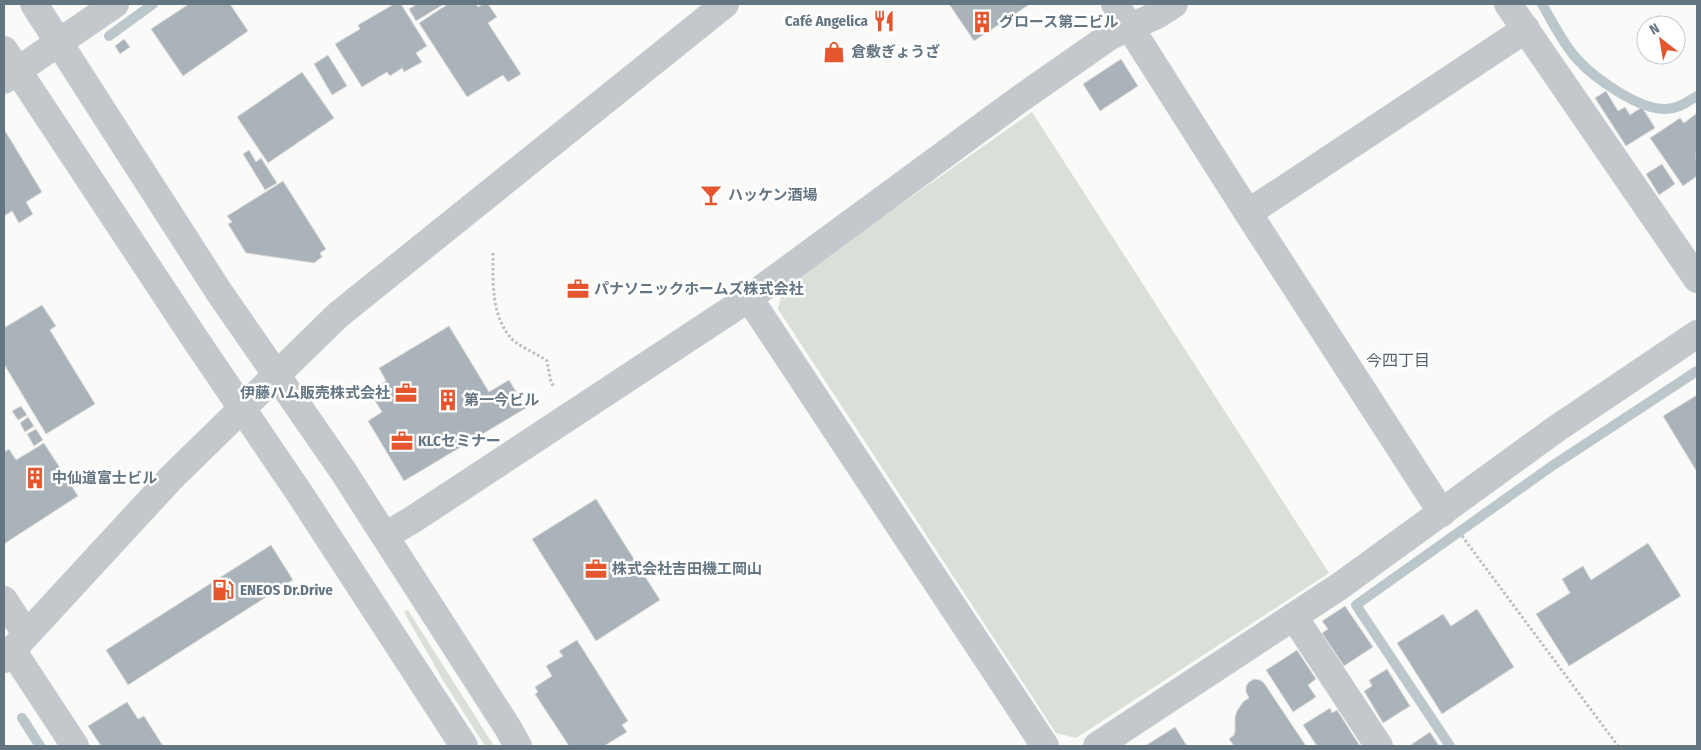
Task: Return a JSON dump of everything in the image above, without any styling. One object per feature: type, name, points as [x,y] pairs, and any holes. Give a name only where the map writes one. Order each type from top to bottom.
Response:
[{"type":"street","points":[[34,4],[219,292],[385,536],[503,719],[518,746]]},
{"type":"street","points":[[115,4],[59,42],[8,67],[302,497],[464,746]]},
{"type":"street","points":[[14,648],[171,478],[338,315],[725,4]]},
{"type":"street","points":[[1115,4],[1442,513]]},
{"type":"street","points":[[385,536],[749,298],[1017,101],[1110,36],[1157,15],[1174,4]]},
{"type":"street","points":[[1508,4],[1697,279]]},
{"type":"street","points":[[1248,213],[1526,29]]},
{"type":"street","points":[[749,298],[1045,746]]},
{"type":"street","points":[[1097,746],[1340,586],[1563,425],[1697,334]]},
{"type":"street","points":[[4,600],[14,648],[75,746]]},
{"type":"street","points":[[1294,617],[1378,746]]},
{"type":"path","points":[[493,253],[493,293],[499,317],[511,339],[547,361],[551,382],[556,390],[563,394],[572,414]]},
{"type":"path","points":[[1465,540],[1618,746]]},
{"type":"shaded area","points":[[1032,112],[1329,573],[1076,738],[1056,733],[778,309],[783,287]]},
{"type":"shaded area","points":[[408,610],[494,746],[485,746],[444,682],[404,612]]},
{"type":"building","points":[[189,4],[230,4],[248,31],[183,76],[151,29]]},
{"type":"building","points":[[394,4],[401,4],[427,46],[416,53],[422,62],[404,72],[402,68],[390,76],[387,72],[362,87],[335,44],[360,29],[358,25]]},
{"type":"building","points":[[417,4],[444,4],[416,21],[409,9]]},
{"type":"building","points":[[448,4],[476,4],[478,7],[488,4],[497,17],[488,23],[521,74],[508,82],[503,75],[467,97],[419,23]]},
{"type":"building","name":"グロース第二ビル","points":[[949,4],[1030,4],[974,41]]},
{"type":"building","points":[[124,39],[130,47],[120,54],[115,46]]},
{"type":"building","points":[[328,55],[347,86],[332,95],[314,64]]},
{"type":"building","points":[[1121,59],[1138,86],[1100,111],[1083,84]]},
{"type":"building","points":[[302,72],[334,118],[268,163],[237,117]]},
{"type":"building","points":[[1606,91],[1618,111],[1625,107],[1630,115],[1642,107],[1655,128],[1626,146],[1595,98]]},
{"type":"building","points":[[1697,113],[1697,176],[1683,186],[1650,138],[1680,118],[1684,123]]},
{"type":"building","points":[[4,129],[42,192],[26,202],[33,214],[19,223],[12,211],[4,216]]},
{"type":"building","points":[[249,150],[256,162],[261,158],[277,183],[265,190],[243,154]]},
{"type":"building","points":[[1662,164],[1675,184],[1659,195],[1646,174]]},
{"type":"building","points":[[283,181],[326,249],[320,253],[322,257],[314,263],[246,253],[228,224],[232,222],[227,216]]},
{"type":"building","points":[[42,305],[56,326],[50,330],[95,404],[46,434],[4,364],[4,328]]},
{"type":"building","name":"第一今ビル","points":[[449,326],[489,392],[509,380],[526,408],[404,481],[368,421],[382,412],[369,391],[386,381],[379,368]]},
{"type":"building","points":[[1697,395],[1697,472],[1663,416]]},
{"type":"building","points":[[21,406],[27,415],[18,420],[12,411]]},
{"type":"building","points":[[28,417],[34,426],[25,432],[20,423]]},
{"type":"building","points":[[36,429],[43,440],[34,446],[27,434]]},
{"type":"building","name":"中仙道富士ビル","points":[[44,443],[78,496],[4,544],[4,452],[9,449],[16,460]]},
{"type":"building","points":[[596,499],[660,600],[596,641],[532,539]]},
{"type":"building","points":[[1648,543],[1681,596],[1569,666],[1536,614],[1570,593],[1562,579],[1583,566],[1591,580]]},
{"type":"building","points":[[271,545],[293,580],[128,685],[106,650]]},
{"type":"building","points":[[1345,606],[1373,647],[1344,666],[1322,633],[1328,629],[1322,621]]},
{"type":"building","points":[[1477,609],[1514,667],[1442,714],[1397,643],[1443,614],[1451,626]]},
{"type":"building","points":[[577,640],[628,721],[622,725],[627,732],[604,746],[569,746],[535,694],[538,692],[535,687],[552,676],[546,666],[563,656],[559,651]]},
{"type":"building","points":[[1297,650],[1316,679],[1308,685],[1316,697],[1293,712],[1266,670]]},
{"type":"building","points":[[1387,669],[1410,706],[1383,723],[1364,691],[1372,686],[1369,680]]},
{"type":"building","points":[[1254,679],[1264,683],[1306,746],[1234,746],[1229,739],[1234,735],[1235,717],[1243,702],[1249,698],[1246,686]]},
{"type":"building","points":[[127,702],[138,719],[144,716],[163,746],[101,746],[88,726]]},
{"type":"building","points":[[1330,708],[1332,713],[1337,710],[1360,746],[1317,746],[1303,725]]},
{"type":"building","points":[[1175,727],[1187,746],[1145,746]]},
{"type":"building","points":[[1430,732],[1439,746],[1413,746],[1412,744]]},
{"type":"waterway","points":[[109,36],[153,4]]},
{"type":"waterway","points":[[1542,4],[1562,39],[1577,59],[1594,75],[1618,92],[1643,104],[1666,109],[1686,103],[1697,96]]},
{"type":"waterway","points":[[1450,746],[1356,605],[1552,466],[1697,371]]},
{"type":"waterway","points":[[22,718],[40,746]]},
{"type":"place","name":"Café Angelica","points":[[884,21]]},
{"type":"place","name":"グロース第二ビル","points":[[982,22]]},
{"type":"place","name":"倉敷ぎょうざ","points":[[834,52]]},
{"type":"place","name":"ハッケン酒場","points":[[711,195]]},
{"type":"place","name":"パナソニックホームズ株式会社","points":[[578,289]]},
{"type":"place","name":"伊藤ハム販売株式会社","points":[[406,393]]},
{"type":"place","name":"第一今ビル","points":[[448,400]]},
{"type":"place","name":"KLCセミナー","points":[[402,441]]},
{"type":"place","name":"中仙道富士ビル","points":[[35,478]]},
{"type":"place","name":"株式会社吉田機工岡山","points":[[596,569]]},
{"type":"place","name":"ENEOS Dr.Drive","points":[[223,590]]},
{"type":"district","name":"今四丁目","points":[[1398,360]]}]
